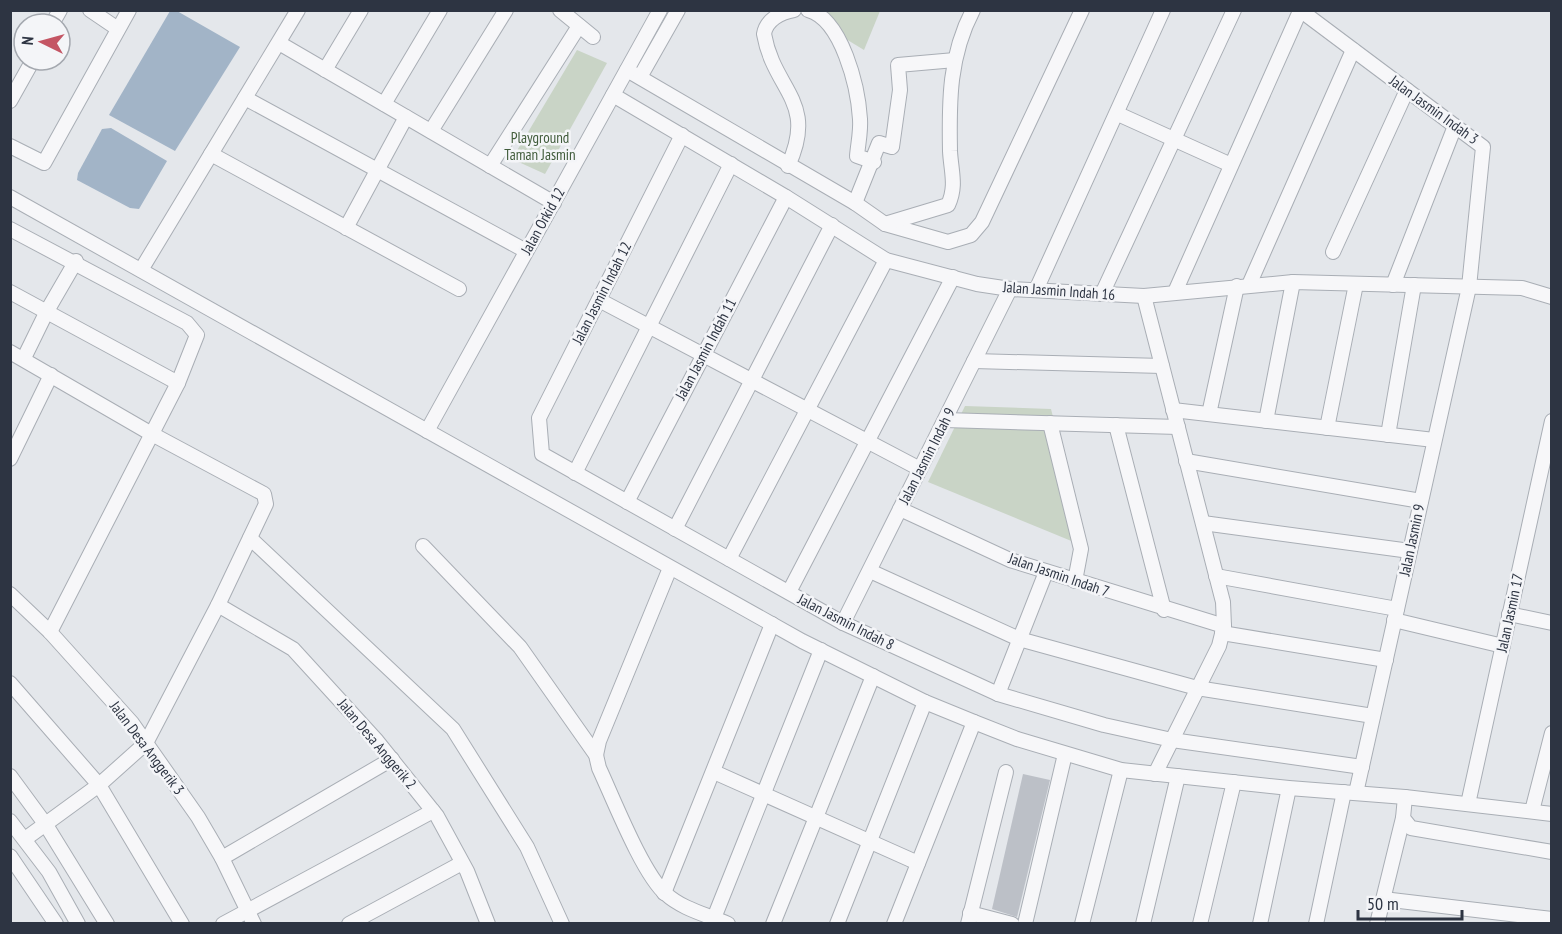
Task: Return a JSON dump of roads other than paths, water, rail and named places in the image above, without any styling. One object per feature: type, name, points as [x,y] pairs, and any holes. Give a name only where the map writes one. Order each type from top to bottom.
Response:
[{"type":"street","points":[[90,10],[117,29]]},
{"type":"street","points":[[10,146],[44,163],[129,10]]},
{"type":"street","points":[[141,270],[298,10]]},
{"type":"street","points":[[325,70],[361,10]]},
{"type":"street","points":[[384,104],[440,10]]},
{"type":"street","points":[[431,131],[506,10]]},
{"type":"street","points":[[560,10],[593,37]]},
{"type":"street","name":"Jalan Orkid 12","points":[[427,431],[660,10]]},
{"type":"street","points":[[640,77],[678,10]]},
{"type":"street","points":[[788,166],[797,145],[800,118],[764,34],[767,24],[777,16],[794,10]]},
{"type":"street","points":[[808,10],[827,20],[838,41],[853,77],[858,101],[860,122],[858,156],[874,162]]},
{"type":"street","points":[[885,224],[948,205],[955,191],[950,153],[952,85],[957,42],[973,10]]},
{"type":"street","points":[[627,70],[855,203],[885,224],[948,242],[971,236],[982,222],[1082,10]]},
{"type":"street","points":[[1036,290],[1118,114],[1163,10]]},
{"type":"street","points":[[1102,294],[1234,10]]},
{"type":"street","points":[[1175,292],[1300,11]]},
{"type":"street","name":"Jalan Jasmin Indah 3","points":[[1300,11],[1483,147],[1468,287]]},
{"type":"street","points":[[490,166],[579,26]]},
{"type":"street","points":[[279,43],[554,203]]},
{"type":"street","points":[[1209,414],[1243,285],[1353,50]]},
{"type":"street","points":[[855,203],[874,162],[879,143],[892,147],[900,90],[898,64],[955,60]]},
{"type":"street","points":[[10,101],[26,72]]},
{"type":"street","points":[[1333,252],[1407,90]]},
{"type":"street","name":"Jalan Jasmin Indah 16","points":[[613,95],[786,196],[886,260],[953,277],[1010,289],[1144,296],[1293,282],[1522,288],[1551,297]]},
{"type":"street","points":[[245,98],[526,251]]},
{"type":"street","points":[[1118,114],[1232,165]]},
{"type":"street","points":[[346,228],[406,117]]},
{"type":"street","points":[[1393,285],[1455,126]]},
{"type":"street","name":"Jalan Jasmin Indah 12","points":[[542,454],[539,418],[682,135]]},
{"type":"street","points":[[211,154],[459,289]]},
{"type":"street","points":[[575,473],[731,164]]},
{"type":"street","name":"Jalan Jasmin Indah 11","points":[[627,502],[786,196]]},
{"type":"street","points":[[10,197],[772,624],[925,702],[974,722],[1065,754],[1121,770],[1289,788],[1405,796],[1551,813]]},
{"type":"street","points":[[675,529],[832,225]]},
{"type":"street","points":[[10,229],[76,261],[187,322],[197,335],[178,383],[150,433],[50,632]]},
{"type":"street","points":[[729,560],[886,260]]},
{"type":"street","points":[[24,358],[47,311],[76,261]]},
{"type":"street","points":[[789,592],[953,277]]},
{"type":"street","points":[[1266,421],[1293,282]]},
{"type":"street","points":[[1327,428],[1356,284]]},
{"type":"street","points":[[1388,435],[1413,285]]},
{"type":"street","name":"Jalan Jasmin 9","points":[[1316,924],[1350,793],[1362,767],[1468,287]]},
{"type":"street","name":"Jalan Jasmin Indah 9","points":[[843,623],[1010,289]]},
{"type":"street","points":[[10,292],[178,383]]},
{"type":"street","points":[[1144,296],[1223,602],[1223,630],[1155,774]]},
{"type":"street","points":[[599,300],[920,469]]},
{"type":"street","points":[[10,352],[24,358],[150,433],[264,494],[266,504],[218,604],[146,743],[99,785],[25,840]]},
{"type":"street","points":[[974,361],[1162,366]]},
{"type":"street","points":[[10,459],[51,375]]},
{"type":"street","points":[[1173,410],[1434,440]]},
{"type":"street","points":[[945,420],[1178,427]]},
{"type":"street","name":"Jalan Jasmin 17","points":[[1468,804],[1509,614],[1549,448],[1551,421]]},
{"type":"street","points":[[1050,423],[1081,549],[1075,581]]},
{"type":"street","points":[[1116,425],[1164,610]]},
{"type":"street","name":"Jalan Jasmin Indah 8","points":[[542,454],[843,623],[998,694],[1095,723],[1172,740],[1362,767]]},
{"type":"street","points":[[1186,461],[1421,501]]},
{"type":"street","name":"Jalan Jasmin Indah 7","points":[[900,509],[1010,560],[1223,630],[1386,660]]},
{"type":"street","points":[[1203,523],[1410,551]]},
{"type":"street","points":[[250,538],[453,729],[527,847],[562,924]]},
{"type":"street","points":[[423,546],[520,647],[596,755],[599,768],[645,864],[664,893],[677,903],[728,924]]},
{"type":"street","points":[[596,755],[670,568]]},
{"type":"street","points":[[870,571],[1019,639],[1197,688],[1373,716]]},
{"type":"street","points":[[998,694],[1046,572]]},
{"type":"street","points":[[1216,576],[1396,614],[1503,645]]},
{"type":"street","name":"Jalan Desa Anggerik 3","points":[[10,594],[50,632],[132,723],[198,817],[222,858],[254,924]]},
{"type":"street","name":"Jalan Desa Anggerik 2","points":[[218,604],[293,649],[392,759],[433,812],[462,862],[485,922]]},
{"type":"street","points":[[1509,614],[1551,623]]},
{"type":"street","points":[[664,893],[772,624]]},
{"type":"street","points":[[714,918],[821,650]]},
{"type":"street","points":[[773,924],[873,676]]},
{"type":"street","points":[[10,683],[41,715],[99,785],[182,924]]},
{"type":"street","points":[[837,924],[925,702]]},
{"type":"street","points":[[894,924],[974,722]]},
{"type":"street","points":[[1532,811],[1551,732]]},
{"type":"street","points":[[1026,924],[1065,754]]},
{"type":"street","points":[[222,858],[392,759]]},
{"type":"street","points":[[1082,924],[1121,770]]},
{"type":"street","points":[[714,772],[918,863]]},
{"type":"street","points":[[1006,772],[969,918],[1012,924]]},
{"type":"street","points":[[10,776],[46,825],[107,924]]},
{"type":"street","points":[[1143,924],[1178,776]]},
{"type":"street","points":[[1200,924],[1234,782]]},
{"type":"street","points":[[1260,924],[1289,788]]},
{"type":"street","points":[[1377,924],[1403,818],[1405,796]]},
{"type":"street","points":[[223,924],[433,812]]},
{"type":"street","points":[[1403,818],[1411,828],[1551,852]]},
{"type":"street","points":[[10,821],[49,872],[78,924]]},
{"type":"street","points":[[10,856],[56,924]]},
{"type":"street","points":[[349,924],[462,862]]},
{"type":"street","points":[[1383,899],[1551,919]]},
{"type":"water","points":[[170,11],[177,11],[240,47],[175,151],[109,115]]},
{"type":"water","points":[[111,128],[167,161],[139,209],[130,208],[77,180],[78,173],[102,129]]},
{"type":"park label","name":"Playground Taman Jasmin","points":[[540,146]]}]
